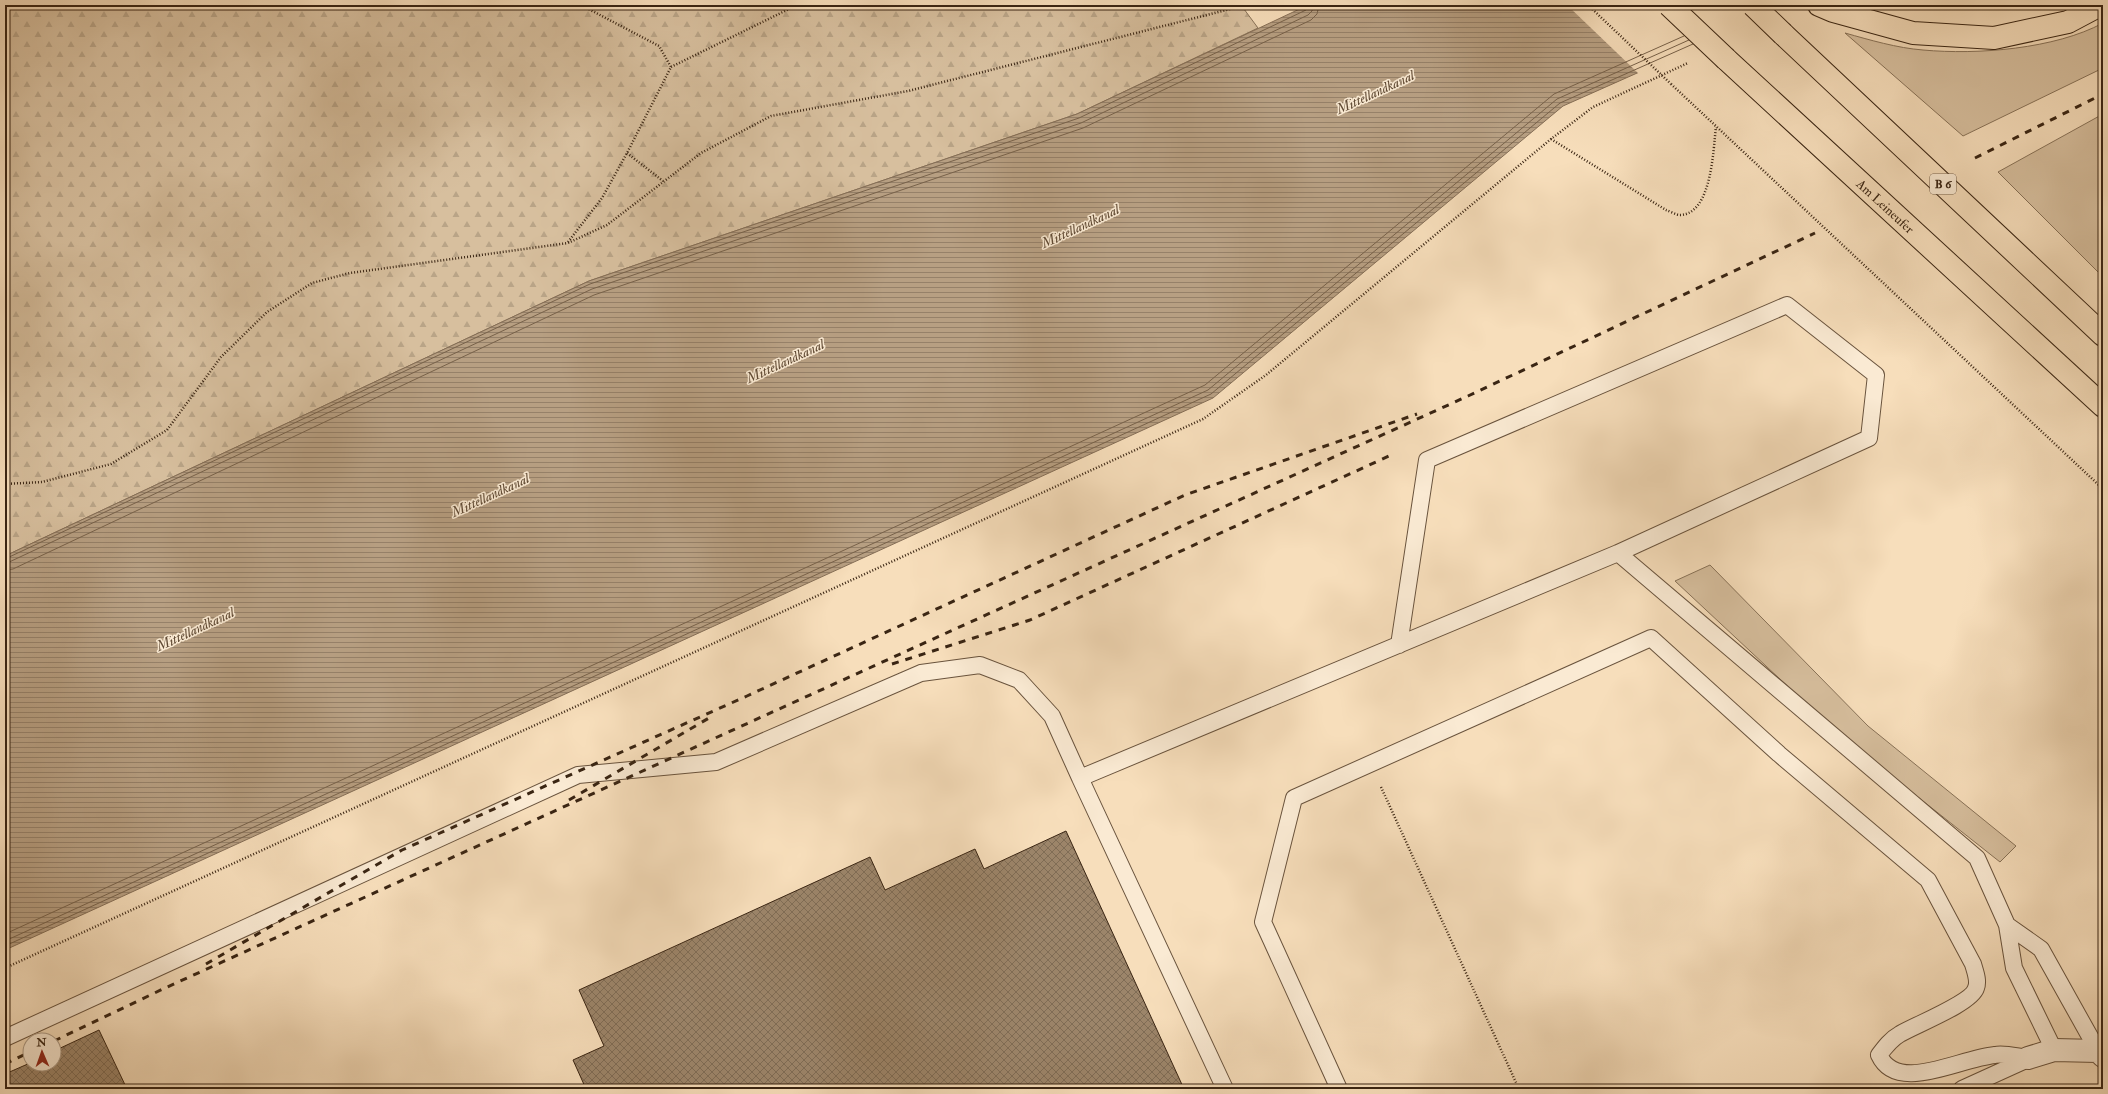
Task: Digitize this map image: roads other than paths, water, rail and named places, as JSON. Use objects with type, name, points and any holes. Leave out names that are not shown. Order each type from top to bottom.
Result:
[{"type":"highway","name":"Am Leineufer","points":[[1669,5],[2103,406]]},
{"type":"highway","name":"B 6","points":[[1753,5],[2103,335]]},
{"type":"highway","points":[[1826,8],[1913,33],[1994,38],[2068,22],[2100,5]]},
{"type":"street","points":[[2028,1058],[2054,1050],[2100,1054]]},
{"type":"lane","points":[[1080,778],[1618,553],[1869,438],[1876,375],[1787,305],[1427,460],[1398,645]]},
{"type":"lane","points":[[1618,553],[1977,858],[2006,926],[2014,968],[2054,1050]]},
{"type":"lane","points":[[1339,1089],[1263,922],[1294,798],[1650,638],[1779,754],[1928,880],[1973,964],[1977,988],[1972,996],[1955,1004],[1938,1017],[1900,1034],[1891,1040],[1879,1055],[1882,1068],[1899,1083],[1909,1086],[1923,1083],[1996,1054],[2028,1058]]},
{"type":"lane","points":[[5,1038],[578,774],[716,762],[921,673],[980,665],[1019,680],[1052,716],[1225,1089]]},
{"type":"lane","points":[[2006,926],[2041,949],[2100,1054]]},
{"type":"lane","points":[[1962,1089],[2028,1058]]},
{"type":"water","name":"Mittellandkanal","points":[[1308,5],[1790,5],[1563,106],[1213,398],[5,950],[5,556],[589,281],[1077,114]]},
{"type":"railway","points":[[1975,158],[2103,94]]},
{"type":"railway","points":[[62,1037],[165,988],[1468,396],[1815,233]]},
{"type":"railway","points":[[206,964],[402,850],[747,696],[1185,495],[1417,414]]},
{"type":"railway","points":[[892,664],[1030,620],[1389,456]]},
{"type":"railway","points":[[569,800],[709,718]]},
{"type":"railway","points":[[5,1064],[22,1056]]}]
